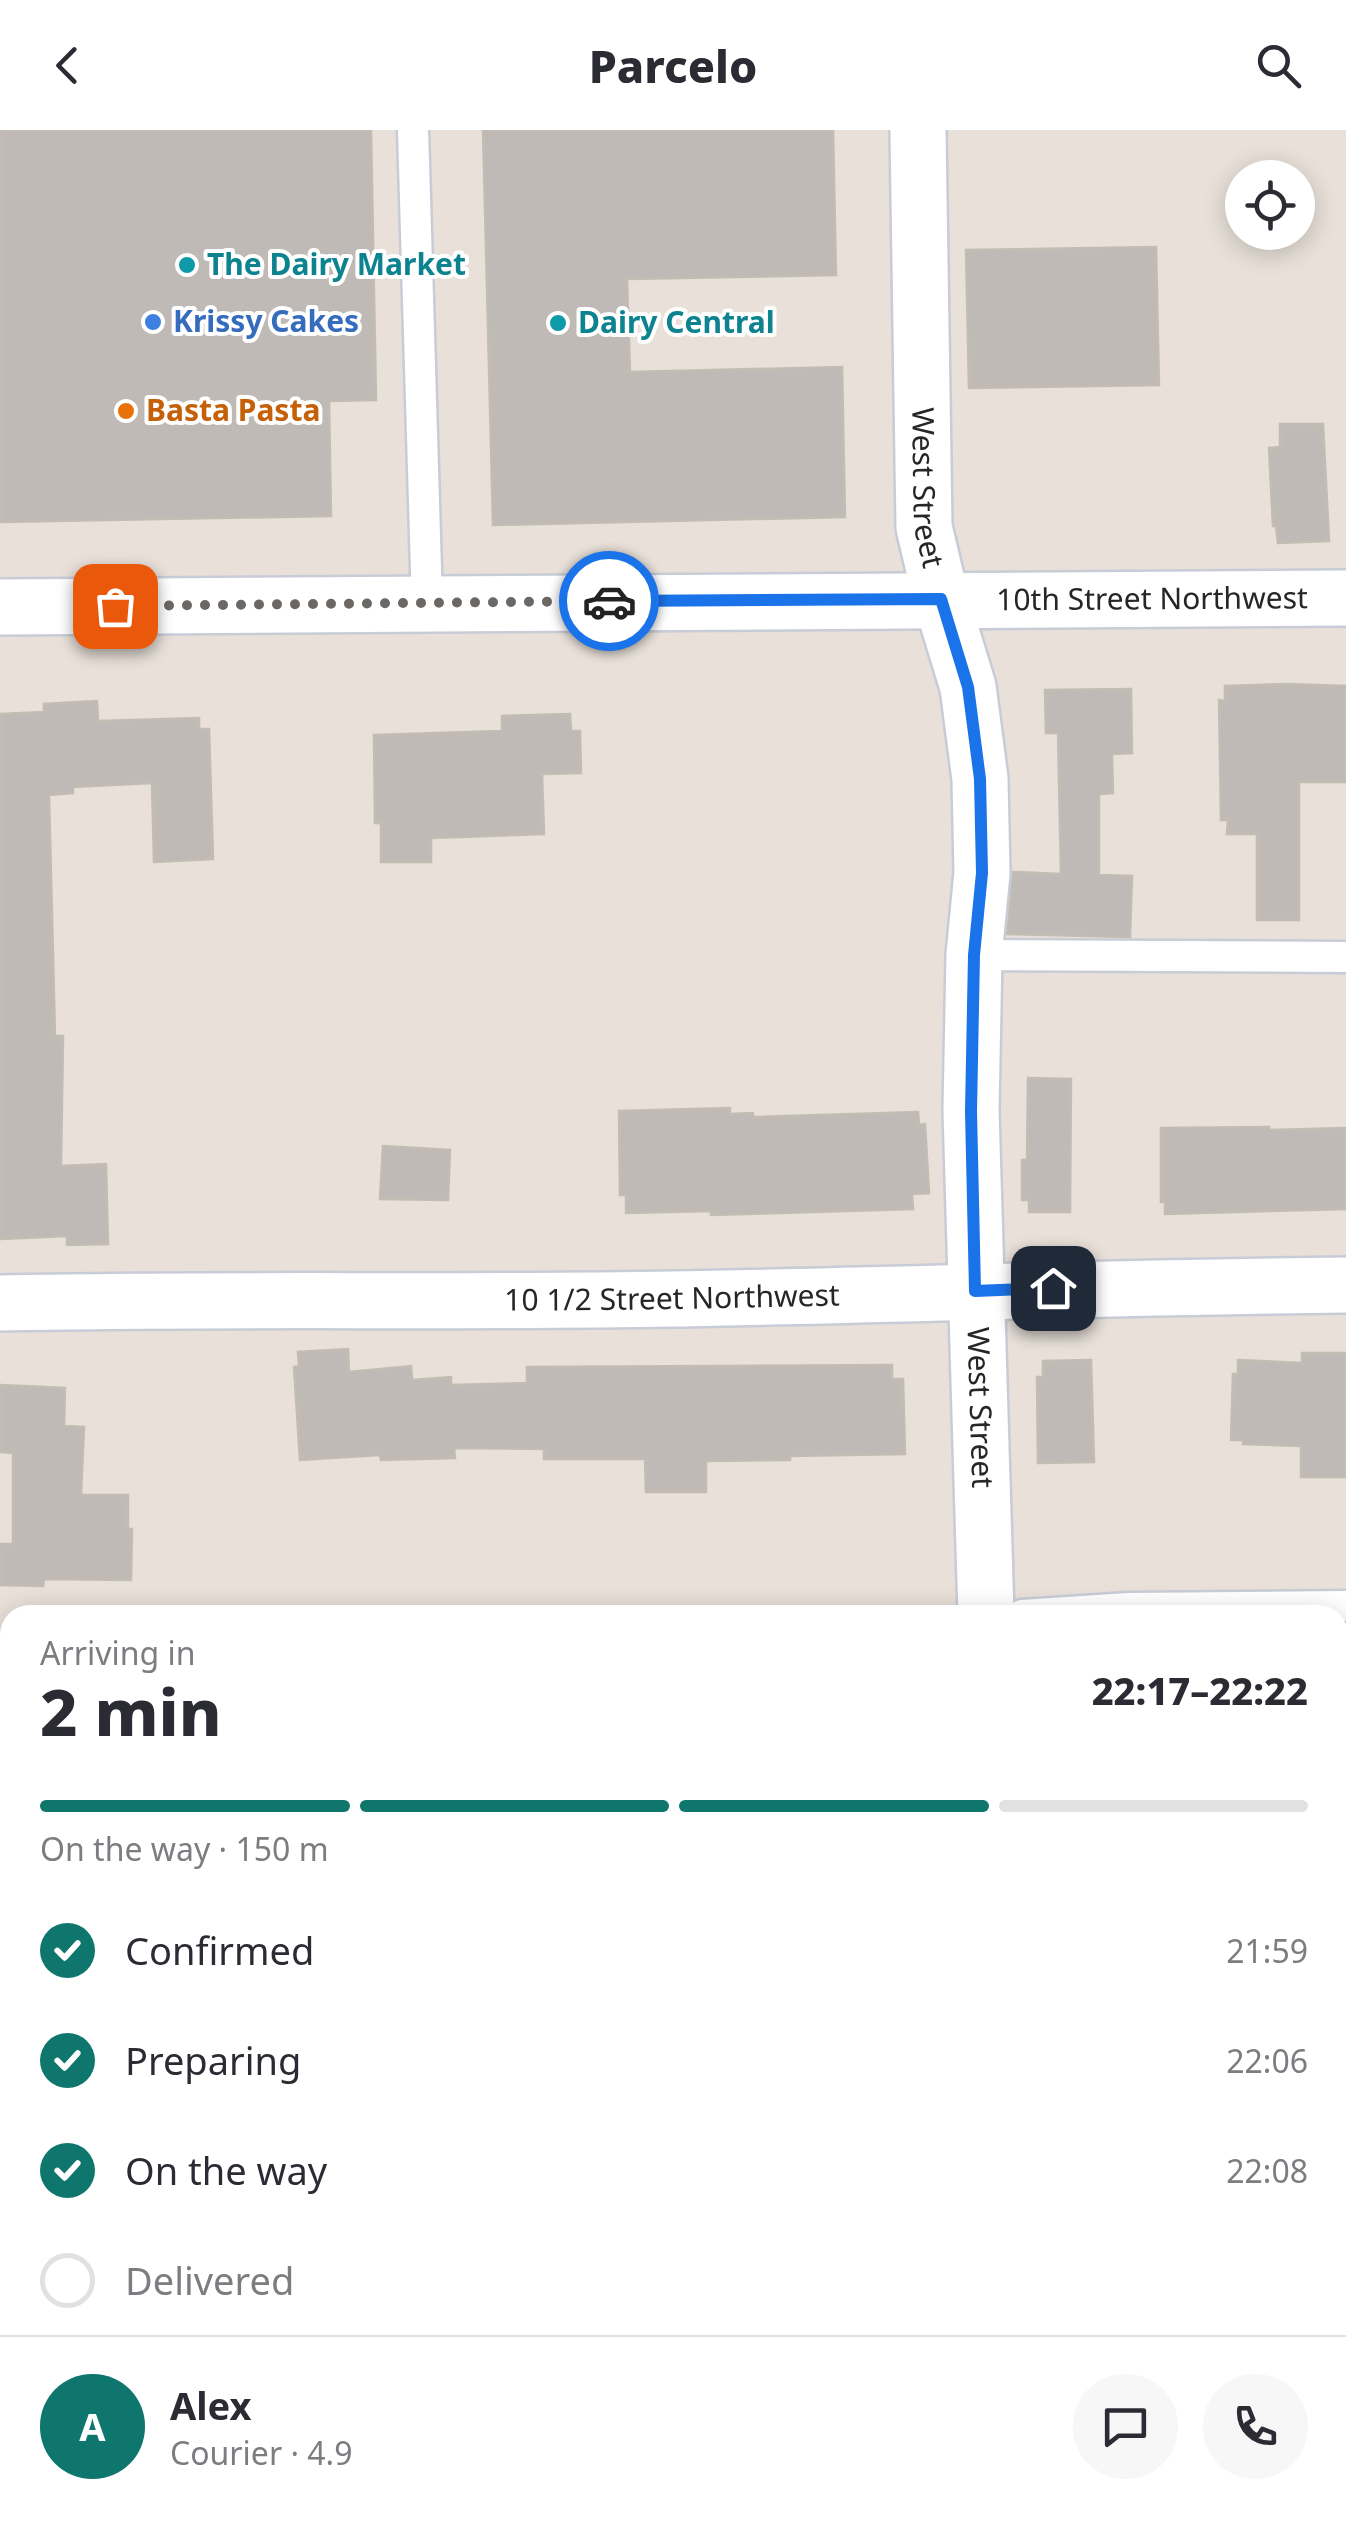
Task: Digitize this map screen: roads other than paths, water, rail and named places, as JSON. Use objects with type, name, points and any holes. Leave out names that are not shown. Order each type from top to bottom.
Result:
[{"type":"street","name":"West Street","points":[[918,130],[924,527],[968,687],[980,779],[982,873],[974,955],[971,1111],[986,1605]]},
{"type":"street","name":"10th Street Northwest","points":[[0,608],[1346,598]]},
{"type":"street","name":"10 1/2 Street Northwest","points":[[0,1303],[671,1299],[1346,1284]]},
{"type":"lane","points":[[413,130],[427,604]]},
{"type":"lane","points":[[974,955],[1346,957]]},
{"type":"place","name":"The Dairy Market","points":[[187,265]]},
{"type":"place","name":"Krissy Cakes","points":[[153,322]]},
{"type":"place","name":"Dairy Central","points":[[558,323]]},
{"type":"place","name":"Basta Pasta","points":[[126,411]]}]
